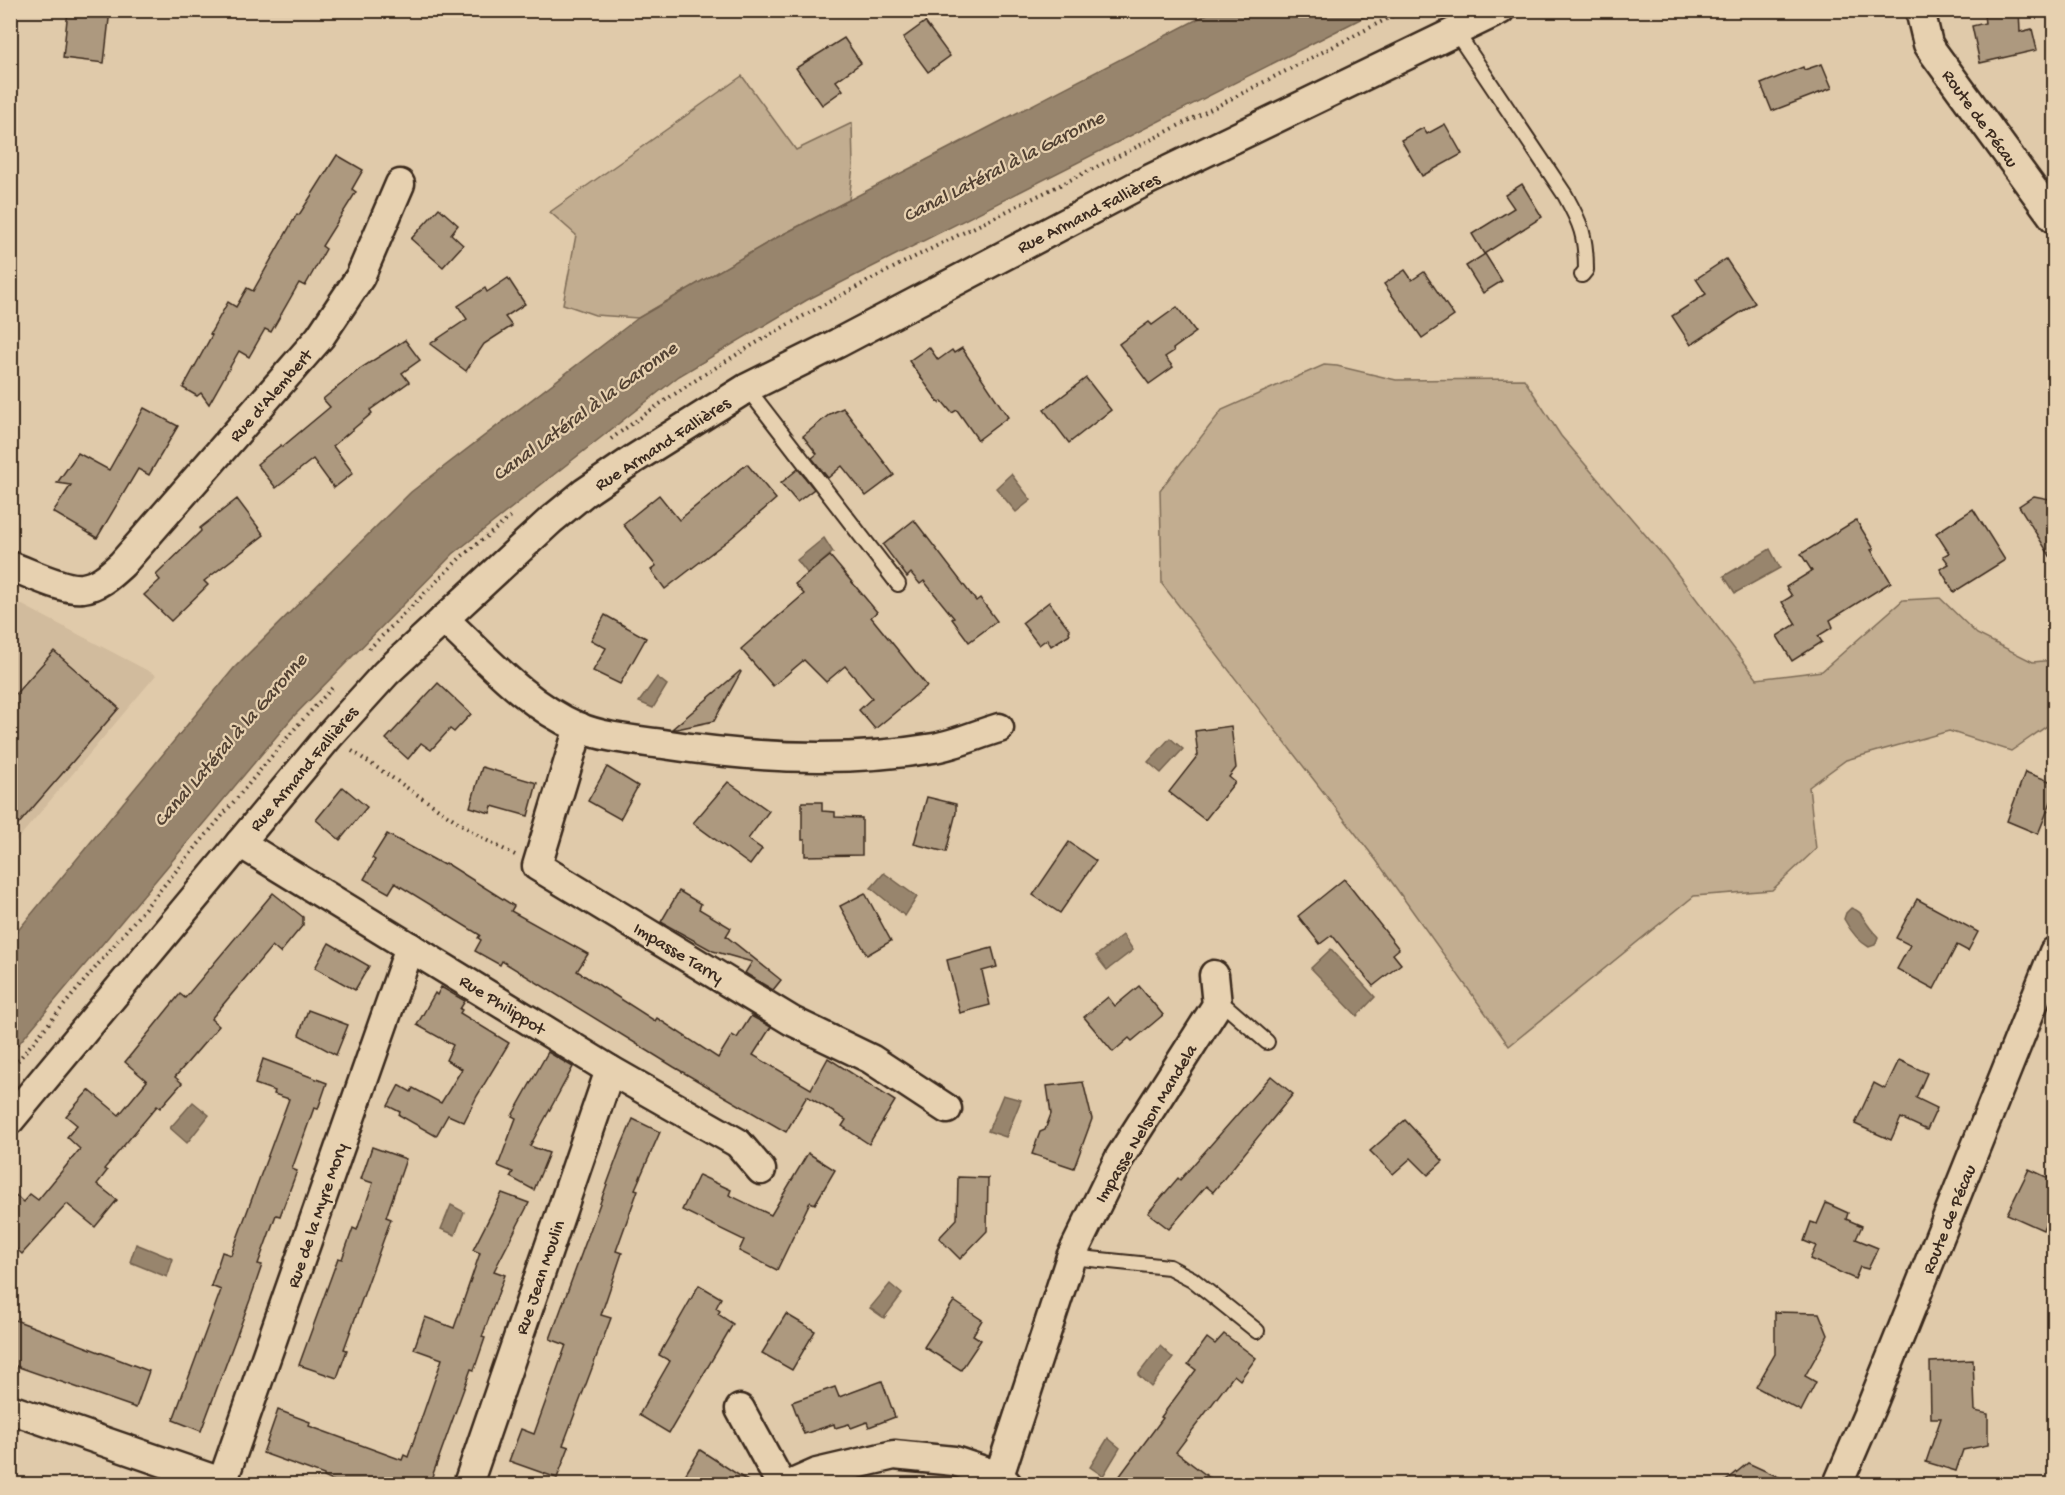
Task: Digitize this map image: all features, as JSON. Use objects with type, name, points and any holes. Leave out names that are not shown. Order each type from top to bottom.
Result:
[{"type":"street","name":"Rue Armand Fallières","points":[[10,1120],[329,735],[386,673],[551,520],[584,493],[747,388],[838,343],[1146,181],[1500,10]]},
{"type":"street","name":"Route de Pécau","points":[[1920,10],[1925,34],[1933,52],[2055,218]]},
{"type":"street","name":"Rue d'Alembert","points":[[10,566],[82,589],[102,581],[123,564],[320,337],[360,277],[400,184]]},
{"type":"street","points":[[444,619],[529,698],[579,727],[618,737],[695,749],[822,759],[936,748],[999,728]]},
{"type":"street","points":[[537,866],[579,727]]},
{"type":"street","name":"Rue Philippot","points":[[240,843],[610,1070],[738,1143],[761,1170]]},
{"type":"street","name":"Impasse Tarry","points":[[537,866],[792,1021],[871,1059],[947,1109]]},
{"type":"street","name":"Rue de la Myre Mory","points":[[224,1484],[410,947]]},
{"type":"street","name":"Route de Pécau","points":[[1838,1485],[2055,952]]},
{"type":"street","points":[[1214,975],[1217,1005]]},
{"type":"street","name":"Impasse Nelson Mandela","points":[[1003,1480],[1071,1257],[1120,1158],[1217,1005]]},
{"type":"street","name":"Rue Jean Moulin","points":[[468,1485],[610,1070]]},
{"type":"street","points":[[10,1409],[224,1484]]},
{"type":"street","points":[[740,1409],[781,1485]]},
{"type":"street","points":[[792,1485],[817,1473],[894,1455],[954,1461],[1003,1480]]},
{"type":"lane","points":[[1456,32],[1565,195],[1577,218],[1586,243],[1586,270],[1582,275]]},
{"type":"lane","points":[[747,388],[898,584]]},
{"type":"lane","points":[[1217,1005],[1228,1008],[1267,1042]]},
{"type":"lane","points":[[1071,1257],[1169,1267],[1192,1279],[1257,1331]]},
{"type":"path","points":[[329,735],[482,838],[537,866]]},
{"type":"shaded area","points":[[742,76],[796,150],[852,123],[853,166],[849,200],[776,238],[638,318],[595,315],[563,304],[576,235],[550,212]]},
{"type":"shaded area","points":[[1324,365],[1396,380],[1524,379],[1561,436],[1666,559],[1757,679],[1822,671],[1903,600],[1940,598],[1977,634],[2033,662],[2054,660],[2054,721],[2011,751],[1949,731],[1846,760],[1809,787],[1816,849],[1772,890],[1694,896],[1509,1046],[1376,860],[1162,584],[1160,490],[1222,410]]},
{"type":"shaded area","points":[[11,599],[156,675],[11,847]]},
{"type":"water","name":"Canal Latéral à la Garonne","points":[[1215,10],[1376,11],[807,300],[679,376],[453,554],[291,719],[11,1053],[11,939],[234,668],[411,492],[638,318],[776,238]]},
{"type":"water","points":[[1011,474],[1031,500],[1016,512],[996,488]]},
{"type":"water","points":[[824,538],[833,552],[808,574],[797,560]]},
{"type":"water","points":[[1770,549],[1780,568],[1735,593],[1724,576]]},
{"type":"water","points":[[657,677],[667,685],[653,708],[639,702]]},
{"type":"water","points":[[1170,738],[1183,749],[1161,773],[1148,762]]},
{"type":"water","points":[[884,873],[917,897],[905,916],[871,888]]},
{"type":"water","points":[[1851,908],[1860,913],[1878,937],[1875,945],[1869,947],[1865,945],[1849,927],[1844,919]]},
{"type":"water","points":[[1123,935],[1133,950],[1107,970],[1096,956]]},
{"type":"water","points":[[1331,949],[1375,997],[1357,1016],[1311,968]]},
{"type":"water","points":[[1003,1095],[1021,1100],[1006,1137],[988,1131]]},
{"type":"water","points":[[193,1102],[209,1115],[187,1143],[170,1128]]},
{"type":"water","points":[[451,1205],[464,1212],[455,1235],[441,1229]]},
{"type":"water","points":[[136,1244],[173,1259],[167,1277],[130,1262]]},
{"type":"water","points":[[890,1284],[902,1294],[884,1318],[870,1308]]},
{"type":"water","points":[[1160,1346],[1173,1358],[1151,1387],[1138,1375]]},
{"type":"water","points":[[1108,1438],[1120,1448],[1103,1476],[1090,1467]]},
{"type":"building","points":[[68,10],[110,10],[104,63],[63,58]]},
{"type":"building","points":[[2002,10],[2019,10],[2020,32],[2032,29],[2037,50],[1980,63],[1972,26],[1985,23],[1984,15]]},
{"type":"building","points":[[925,22],[950,56],[928,72],[903,38]]},
{"type":"building","points":[[844,38],[861,63],[836,81],[843,90],[822,105],[796,68]]},
{"type":"building","points":[[1822,64],[1832,88],[1772,111],[1761,84],[1803,67],[1804,70]]},
{"type":"building","points":[[1445,124],[1462,154],[1422,176],[1401,140],[1423,128],[1427,134]]},
{"type":"building","points":[[337,155],[363,170],[352,189],[356,192],[322,246],[326,249],[305,286],[299,283],[271,332],[265,329],[249,357],[239,351],[209,404],[201,393],[197,396],[183,388],[212,335],[210,334],[228,302],[236,307],[247,288],[253,291],[297,214],[299,215]]},
{"type":"building","points":[[1522,184],[1542,217],[1484,254],[1472,234],[1514,208],[1505,195]]},
{"type":"building","points":[[439,208],[458,225],[451,234],[463,245],[443,267],[411,239]]},
{"type":"building","points":[[1485,254],[1502,281],[1483,293],[1466,266]]},
{"type":"building","points":[[1726,259],[1755,303],[1691,345],[1672,316],[1706,294],[1696,279]]},
{"type":"building","points":[[1405,270],[1412,280],[1424,272],[1454,316],[1422,338],[1384,284]]},
{"type":"building","points":[[508,278],[525,304],[505,317],[512,326],[484,344],[466,371],[430,344],[467,319],[458,306],[485,288],[487,292]]},
{"type":"building","points":[[1177,307],[1196,332],[1165,357],[1173,367],[1149,384],[1119,344],[1149,322],[1152,325]]},
{"type":"building","points":[[405,340],[420,360],[402,373],[409,382],[370,410],[372,413],[333,446],[353,473],[334,488],[313,459],[276,488],[257,464],[281,445],[282,447],[330,407],[323,399],[361,368]]},
{"type":"building","points":[[929,347],[938,360],[952,350],[954,353],[962,348],[1008,417],[978,440],[957,410],[952,413],[942,401],[939,403],[909,361]]},
{"type":"building","points":[[1086,378],[1111,410],[1069,443],[1044,410]]},
{"type":"building","points":[[144,408],[178,426],[149,475],[138,469],[97,538],[53,512],[71,485],[57,483],[78,453],[109,470]]},
{"type":"building","points":[[843,408],[894,475],[866,496],[842,466],[828,478],[812,458],[817,454],[803,436],[830,414]]},
{"type":"building","points":[[747,464],[776,499],[731,538],[665,589],[651,570],[656,566],[623,524],[659,495],[679,520]]},
{"type":"building","points":[[798,469],[814,489],[797,502],[781,483]]},
{"type":"building","points":[[2034,496],[2055,500],[2055,564],[2019,506]]},
{"type":"building","points":[[237,499],[264,535],[204,581],[208,585],[171,621],[144,595],[160,580],[156,575],[201,531],[200,528]]},
{"type":"building","points":[[1973,509],[2005,560],[1954,592],[1940,569],[1949,564],[1943,556],[1949,553],[1936,533]]},
{"type":"building","points":[[914,520],[976,601],[980,598],[997,621],[969,642],[952,619],[954,618],[924,581],[920,584],[911,573],[907,577],[883,545]]},
{"type":"building","points":[[1856,520],[1891,582],[1830,620],[1833,627],[1818,636],[1822,642],[1792,661],[1777,636],[1796,624],[1782,602],[1792,596],[1786,587],[1812,571],[1801,554]]},
{"type":"building","points":[[830,556],[877,612],[871,617],[927,686],[875,729],[859,710],[872,698],[845,666],[826,682],[804,660],[773,686],[741,649],[804,594],[795,584]]},
{"type":"building","points":[[1049,602],[1070,630],[1070,634],[1051,646],[1047,639],[1039,645],[1022,623]]},
{"type":"building","points":[[605,615],[646,638],[620,684],[593,671],[606,648],[591,640]]},
{"type":"building","points":[[54,651],[119,708],[10,834],[10,700]]},
{"type":"building","points":[[740,671],[714,721],[672,729]]},
{"type":"building","points":[[438,683],[471,714],[454,732],[450,729],[431,750],[421,743],[408,759],[386,739]]},
{"type":"building","points":[[1231,726],[1236,768],[1229,777],[1235,782],[1205,820],[1169,792],[1198,755],[1195,731]]},
{"type":"building","points":[[482,767],[537,783],[528,816],[492,806],[490,813],[470,807]]},
{"type":"building","points":[[607,767],[638,786],[620,819],[588,801]]},
{"type":"building","points":[[2025,772],[2055,783],[2055,792],[2038,834],[2007,821]]},
{"type":"building","points":[[728,782],[769,811],[748,839],[762,849],[750,865],[693,823]]},
{"type":"building","points":[[343,787],[367,807],[340,840],[316,820]]},
{"type":"building","points":[[927,797],[956,804],[956,813],[946,852],[914,844]]},
{"type":"building","points":[[802,802],[822,802],[822,811],[835,812],[835,817],[862,818],[862,855],[805,856],[805,840],[802,840]]},
{"type":"building","points":[[387,834],[444,865],[446,863],[514,906],[511,911],[588,954],[577,971],[655,1021],[657,1018],[718,1058],[732,1035],[737,1038],[751,1016],[771,1027],[753,1055],[811,1089],[828,1058],[895,1101],[869,1144],[842,1126],[846,1120],[807,1096],[786,1132],[674,1067],[502,961],[500,965],[475,951],[481,940],[478,938],[480,935],[395,883],[389,893],[364,879],[375,860],[372,858]]},
{"type":"building","points":[[1069,842],[1096,861],[1060,913],[1033,895]]},
{"type":"building","points":[[1344,879],[1399,949],[1393,954],[1401,964],[1373,986],[1332,935],[1320,944],[1298,916]]},
{"type":"building","points":[[679,891],[701,904],[699,909],[731,928],[726,936],[781,980],[773,990],[745,973],[752,962],[713,951],[661,922]]},
{"type":"building","points":[[273,893],[303,917],[303,925],[280,953],[272,946],[211,1019],[219,1026],[175,1077],[182,1083],[160,1108],[157,1106],[104,1169],[107,1171],[97,1184],[117,1200],[95,1227],[67,1204],[22,1254],[10,1243],[10,1190],[23,1202],[30,1194],[38,1200],[80,1149],[67,1137],[77,1125],[66,1116],[89,1090],[119,1115],[147,1081],[125,1062],[180,994],[185,998]]},
{"type":"building","points":[[865,893],[891,941],[867,955],[840,906]]},
{"type":"building","points":[[1917,899],[1978,932],[1968,951],[1957,945],[1934,989],[1897,969],[1910,945],[1896,938]]},
{"type":"building","points":[[329,943],[369,966],[355,990],[315,968]]},
{"type":"building","points":[[992,948],[997,967],[982,971],[990,1005],[960,1013],[947,960]]},
{"type":"building","points":[[1139,986],[1163,1015],[1132,1041],[1129,1038],[1113,1052],[1084,1017],[1108,997],[1115,1006]]},
{"type":"building","points":[[441,987],[465,1001],[460,1013],[509,1043],[464,1122],[448,1115],[436,1136],[399,1115],[400,1112],[388,1106],[399,1085],[411,1092],[413,1088],[441,1103],[462,1069],[446,1060],[453,1045],[417,1025],[435,993],[437,995]]},
{"type":"building","points":[[308,1010],[348,1025],[336,1055],[299,1035]]},
{"type":"building","points":[[548,1052],[573,1067],[530,1146],[549,1153],[534,1190],[510,1177],[513,1172],[498,1166],[516,1118],[512,1116]]},
{"type":"building","points":[[263,1059],[327,1083],[318,1109],[314,1108],[292,1169],[297,1171],[280,1216],[276,1215],[258,1264],[262,1265],[250,1300],[201,1431],[173,1420],[221,1290],[211,1286],[222,1252],[231,1255],[289,1099],[255,1084]]},
{"type":"building","points":[[1899,1060],[1927,1073],[1916,1098],[1937,1108],[1927,1130],[1901,1118],[1891,1140],[1855,1124],[1874,1083],[1885,1089]]},
{"type":"building","points":[[1271,1076],[1293,1094],[1213,1192],[1206,1186],[1169,1229],[1148,1213],[1178,1178],[1180,1180]]},
{"type":"building","points":[[1083,1082],[1092,1119],[1074,1168],[1032,1154],[1040,1132],[1045,1130],[1051,1114],[1047,1086]]},
{"type":"building","points":[[633,1119],[660,1132],[635,1189],[638,1190],[616,1251],[622,1253],[601,1315],[611,1318],[563,1445],[569,1447],[557,1478],[509,1461],[521,1429],[534,1434],[566,1345],[550,1339]]},
{"type":"building","points":[[1405,1120],[1443,1161],[1428,1175],[1411,1158],[1393,1174],[1370,1151]]},
{"type":"building","points":[[372,1147],[406,1159],[386,1217],[391,1219],[344,1349],[347,1350],[337,1378],[299,1365],[338,1258],[342,1259],[353,1228],[357,1230],[373,1183],[361,1179]]},
{"type":"building","points":[[808,1153],[835,1170],[815,1204],[810,1202],[777,1270],[739,1251],[744,1240],[682,1210],[699,1175],[731,1190],[729,1195],[771,1215]]},
{"type":"building","points":[[2029,1169],[2055,1181],[2055,1205],[2043,1230],[2007,1214]]},
{"type":"building","points":[[958,1177],[988,1178],[987,1231],[960,1259],[939,1238],[957,1219]]},
{"type":"building","points":[[502,1193],[529,1203],[494,1271],[505,1275],[482,1337],[485,1338],[474,1370],[471,1369],[429,1485],[342,1485],[324,1475],[263,1453],[278,1410],[310,1422],[309,1426],[402,1460],[404,1455],[408,1457],[442,1359],[414,1349],[425,1317],[454,1328],[480,1253],[473,1250]]},
{"type":"building","points":[[1826,1203],[1848,1213],[1846,1219],[1862,1226],[1856,1239],[1878,1248],[1868,1269],[1860,1267],[1855,1279],[1810,1259],[1816,1246],[1804,1241],[1811,1222],[1817,1224]]},
{"type":"building","points":[[699,1285],[721,1298],[716,1308],[720,1311],[718,1314],[733,1324],[669,1433],[639,1415],[670,1361],[659,1355]]},
{"type":"building","points":[[954,1301],[982,1320],[973,1335],[981,1340],[961,1370],[924,1347]]},
{"type":"building","points":[[1775,1312],[1819,1313],[1828,1335],[1805,1376],[1816,1382],[1801,1411],[1756,1387],[1775,1354]]},
{"type":"building","points":[[786,1314],[815,1331],[792,1370],[762,1353]]},
{"type":"building","points":[[10,1318],[149,1371],[136,1408],[10,1364]]},
{"type":"building","points":[[1224,1334],[1256,1358],[1240,1380],[1234,1375],[1176,1452],[1219,1485],[1113,1485],[1196,1370],[1188,1364],[1207,1338],[1215,1344]]},
{"type":"building","points":[[1973,1360],[1975,1411],[1988,1414],[1988,1445],[1963,1450],[1956,1471],[1926,1462],[1941,1418],[1931,1418],[1930,1362]]},
{"type":"building","points":[[882,1381],[895,1417],[869,1427],[867,1422],[851,1428],[849,1424],[835,1428],[834,1424],[804,1434],[792,1402],[835,1387],[839,1397]]},
{"type":"building","points":[[700,1450],[754,1485],[679,1485]]},
{"type":"building","points":[[1748,1463],[1796,1485],[1721,1485]]}]
